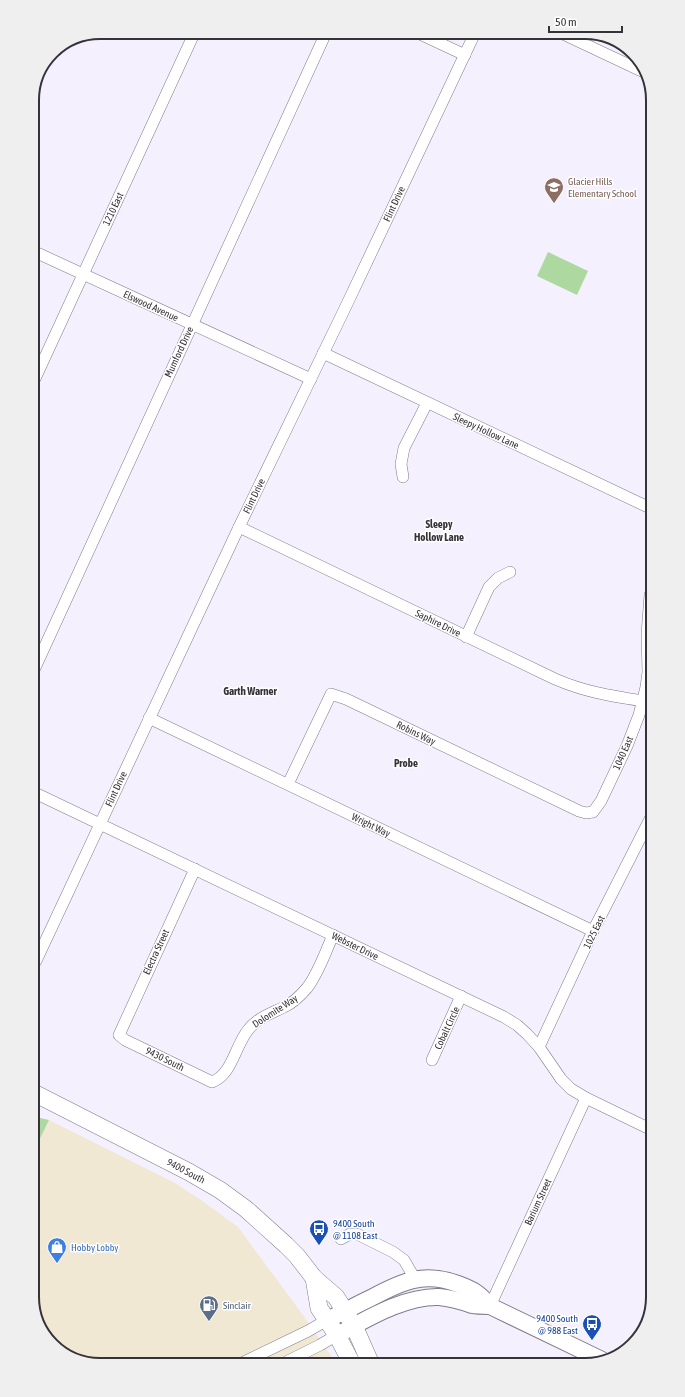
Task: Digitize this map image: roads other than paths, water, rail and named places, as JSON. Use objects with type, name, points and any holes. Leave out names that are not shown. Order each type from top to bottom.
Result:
[{"type":"main road","name":"9400 South","points":[[39,1096],[189,1172],[220,1190],[246,1209],[275,1233],[297,1256],[314,1278],[336,1297],[354,1326],[368,1358]]},
{"type":"main road","name":"9400 South","points":[[314,1278],[319,1308],[337,1335],[349,1358]]},
{"type":"main road","points":[[327,1320],[392,1287],[416,1279],[435,1278],[454,1282],[479,1293],[490,1306],[583,1356]]},
{"type":"main road","points":[[337,1335],[394,1306],[418,1298],[447,1298],[473,1305],[490,1306]]},
{"type":"street","name":"1210 East","points":[[39,370],[192,39]]},
{"type":"street","name":"Mumford Drive","points":[[39,658],[323,39]]},
{"type":"street","points":[[431,39],[465,55]]},
{"type":"street","name":"Flint Drive","points":[[39,955],[239,527],[472,39]]},
{"type":"street","points":[[574,39],[638,69]]},
{"type":"street","name":"Elswood Avenue","points":[[39,254],[311,379]]},
{"type":"street","name":"Sleepy Hollow Lane","points":[[323,354],[646,506]]},
{"type":"street","points":[[403,477],[401,464],[404,448],[427,403]]},
{"type":"street","name":"Saphire Drive","points":[[239,527],[575,688],[596,694],[643,701]]},
{"type":"street","points":[[466,637],[489,587],[498,578],[510,572]]},
{"type":"street","name":"1040 East","points":[[593,812],[601,801],[627,746],[639,715],[646,684]]},
{"type":"street","name":"Robins Way","points":[[288,784],[331,694],[346,699],[579,811],[586,813],[593,812]]},
{"type":"street","name":"Wright Way","points":[[149,718],[593,931]]},
{"type":"street","name":"Webster Drive","points":[[39,795],[461,996],[517,1025],[539,1047],[561,1079],[571,1089],[586,1098],[646,1127]]},
{"type":"street","name":"1025 East","points":[[539,1047],[593,931],[646,827]]},
{"type":"street","name":"Electra Street","points":[[119,1035],[195,869]]},
{"type":"street","name":"Dolomite Way","points":[[212,1082],[219,1079],[224,1074],[242,1038],[253,1024],[269,1013],[285,1007],[308,986],[333,935]]},
{"type":"street","name":"Cobalt Circle","points":[[432,1060],[461,996]]},
{"type":"street","name":"9430 South","points":[[119,1035],[125,1040],[212,1082]]},
{"type":"street","name":"Barium Street","points":[[490,1306],[586,1098]]},
{"type":"street","points":[[341,1239],[347,1235],[357,1234],[393,1252],[404,1260],[416,1279]]},
{"type":"street","points":[[254,1358],[327,1320]]},
{"type":"street","points":[[294,1358],[337,1335]]},
{"type":"place","name":"Glacier Hills Elementary School","points":[[554,204]]},
{"type":"place","name":"9400 South @ 1108 East","points":[[319,1246]]},
{"type":"place","name":"Hobby Lobby","points":[[57,1264]]},
{"type":"place","name":"Sinclair","points":[[209,1322]]},
{"type":"place","name":"9400 South @ 988 East","points":[[592,1341]]},
{"type":"district","name":"Sleepy Hollow Lane","points":[[439,530]]},
{"type":"district","name":"Garth Warner","points":[[250,691]]},
{"type":"district","name":"Probe","points":[[406,763]]}]
